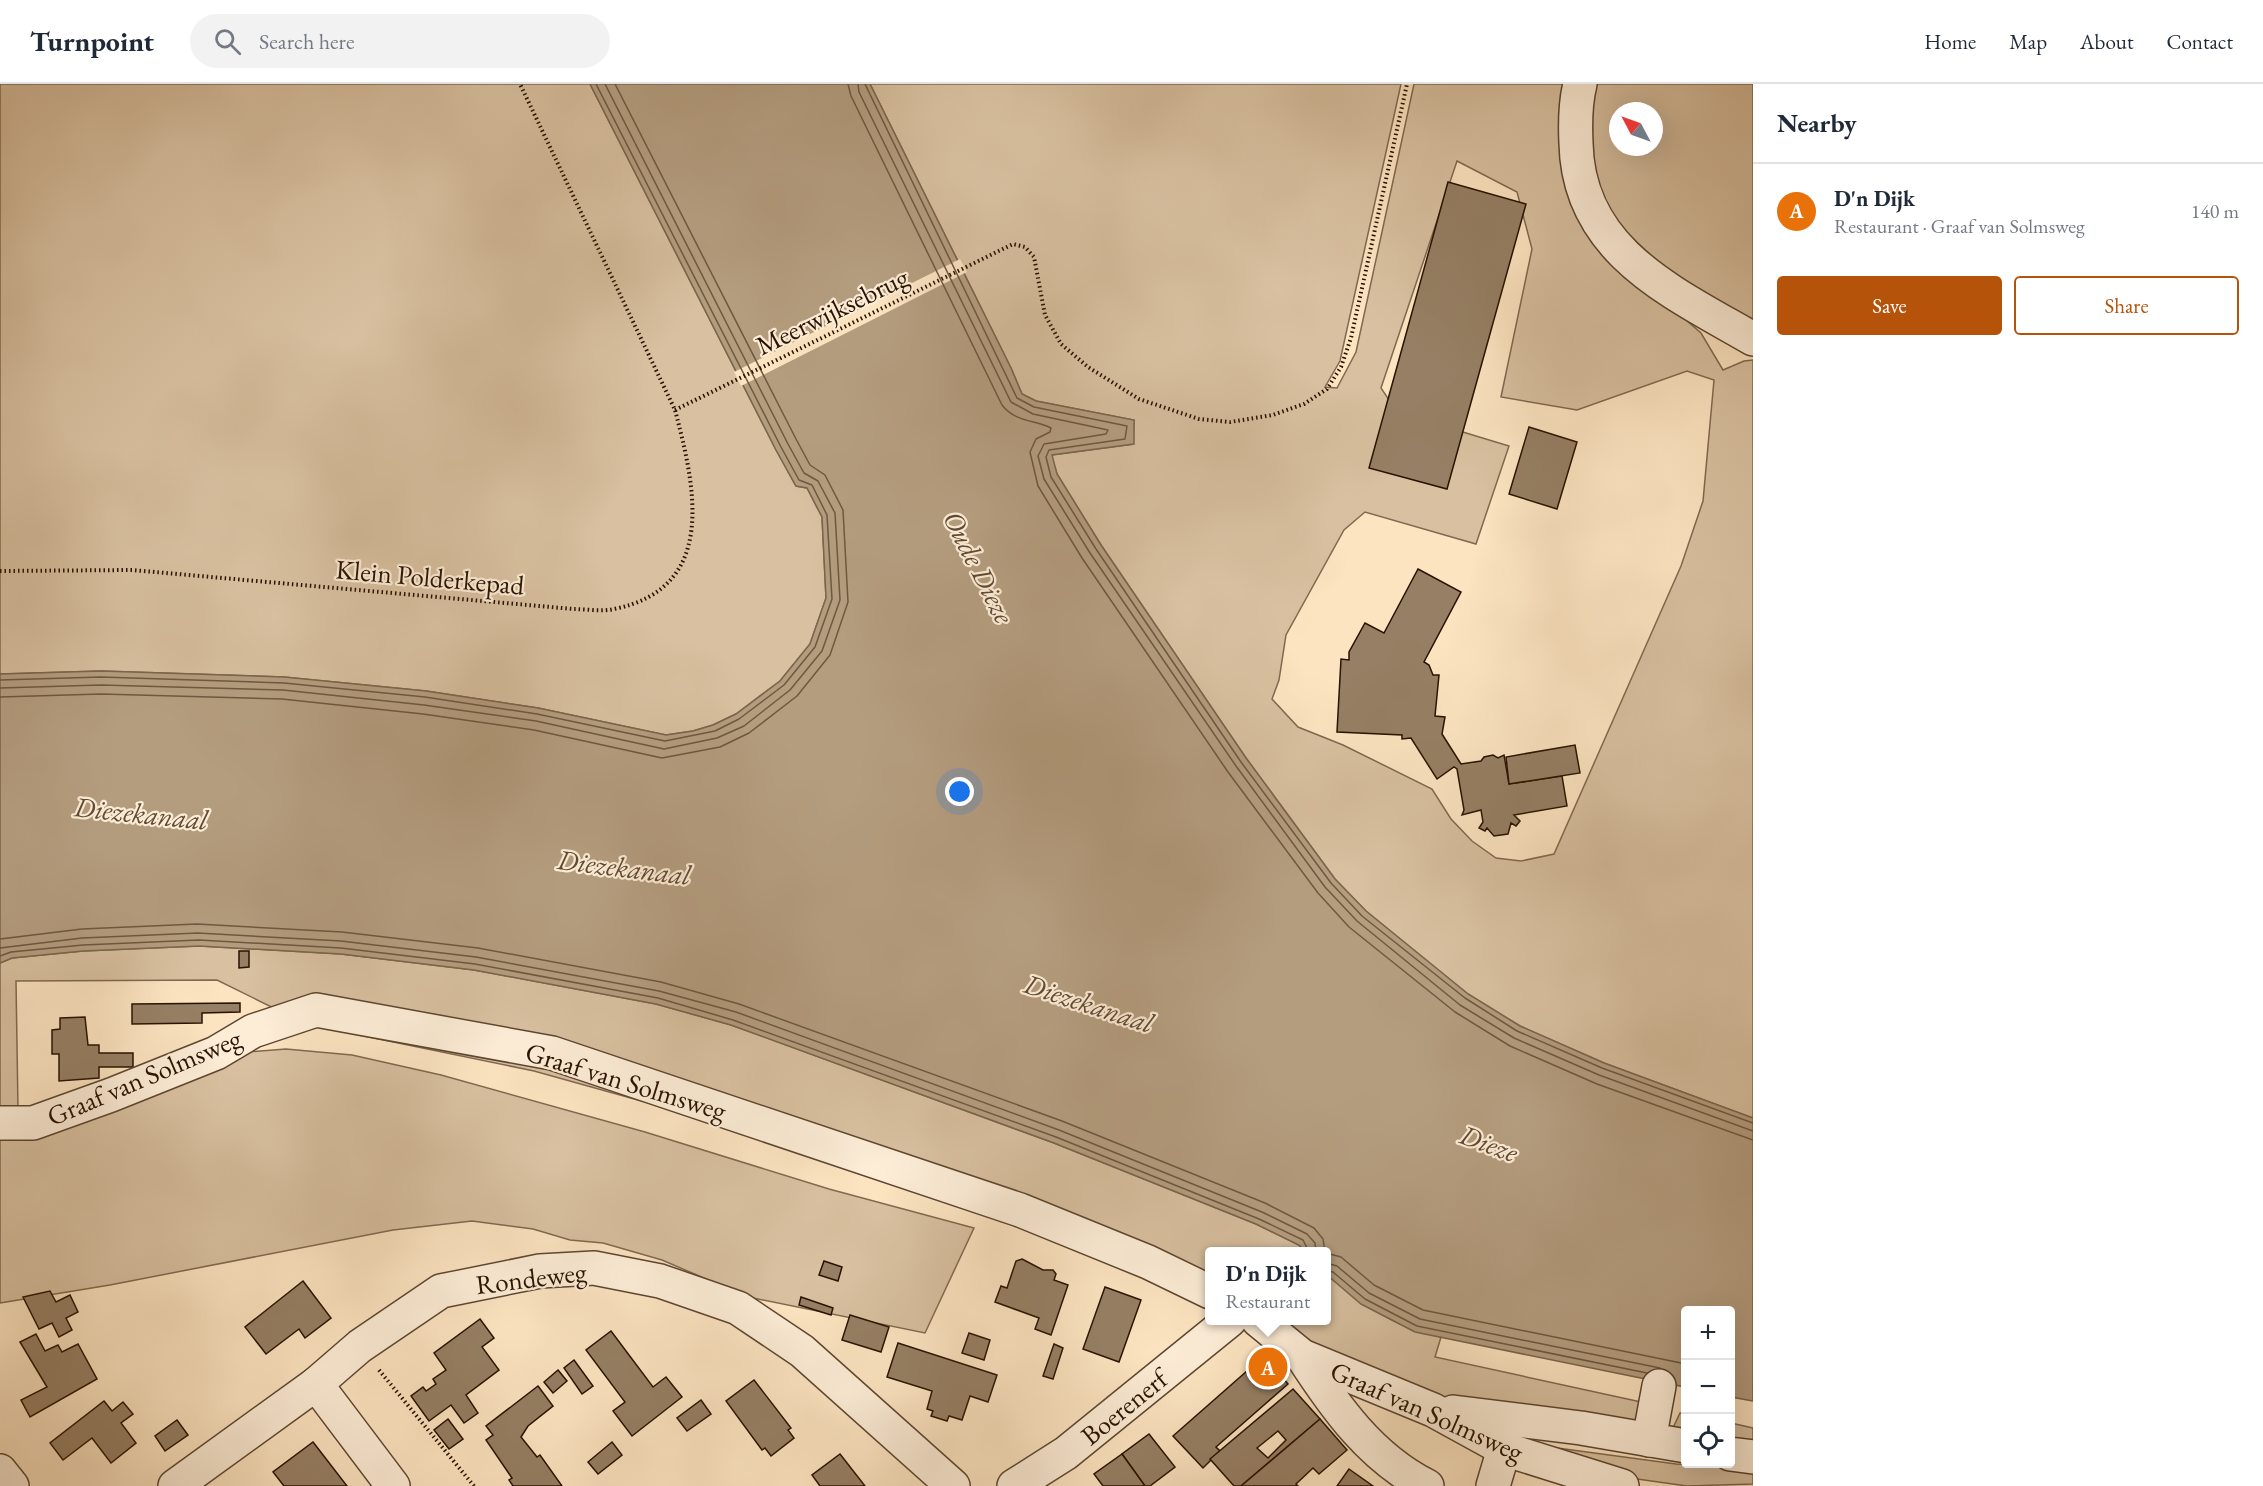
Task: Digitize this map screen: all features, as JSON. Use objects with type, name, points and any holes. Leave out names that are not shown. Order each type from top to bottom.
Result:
[{"type":"street","points":[[1581,84],[1575,107],[1576,170],[1596,221],[1633,263],[1672,292],[1753,339]]},
{"type":"street","name":"Graaf van Solmsweg","points":[[0,1123],[33,1123],[216,1053],[253,1031],[316,1010],[552,1053],[1020,1210],[1148,1262],[1205,1290]]},
{"type":"street","name":"Rondeweg","points":[[176,1486],[316,1384],[360,1346],[441,1291],[540,1271],[594,1268],[660,1281],[738,1308],[802,1351],[953,1486]]},
{"type":"street","name":"Boerenerf","points":[[1014,1486],[1066,1453],[1224,1325]]},
{"type":"street","name":"Graaf van Solmsweg","points":[[1264,1325],[1302,1356],[1433,1410],[1504,1449],[1622,1486]]},
{"type":"street","name":"Graaf van Solmsweg","points":[[1302,1356],[1328,1395],[1363,1439],[1414,1480],[1427,1486]]},
{"type":"street","points":[[316,1384],[393,1486]]},
{"type":"street","points":[[1649,1440],[1659,1386]]},
{"type":"street","points":[[1433,1410],[1581,1428],[1681,1445]]},
{"type":"street","points":[[1493,1486],[1504,1449]]},
{"type":"street","points":[[1735,1455],[1753,1457]]},
{"type":"street","points":[[0,1471],[12,1486]]},
{"type":"path","name":"Klein Polderkepad","points":[[0,571],[132,570],[573,609],[612,610],[646,600],[673,577],[691,547],[693,504],[687,456],[675,410],[520,84]]},
{"type":"path","name":"Meerwijksebrug","points":[[675,410],[1013,244],[1025,247],[1034,257],[1045,315],[1061,344],[1088,367],[1139,399],[1199,419],[1230,422],[1273,415],[1304,404],[1327,389],[1341,367],[1351,338],[1407,84]]},
{"type":"path","points":[[360,1346],[474,1486]]},
{"type":"shaded area","points":[[0,84],[590,84],[776,450],[796,486],[807,488],[822,517],[826,598],[810,644],[780,681],[736,714],[693,731],[666,735],[538,708],[426,691],[284,677],[101,671],[0,674]]},
{"type":"shaded area","points":[[870,84],[1401,84],[1340,361],[1325,387],[1337,388],[1356,352],[1414,84],[1563,84],[1596,242],[1701,333],[1723,370],[1744,361],[1753,360],[1753,1118],[1604,1063],[1520,1026],[1468,994],[1366,911],[1335,879],[1246,758],[1101,545],[1057,474],[1051,455],[1133,444],[1134,420],[1036,401],[1022,394]],"holes":[[[1457,161],[1517,192],[1532,249],[1501,397],[1577,410],[1687,371],[1714,380],[1703,501],[1681,566],[1554,854],[1521,861],[1496,858],[1472,841],[1451,819],[1432,789],[1343,745],[1298,727],[1272,699],[1279,680],[1286,635],[1344,530],[1365,512],[1476,544],[1509,446],[1397,412],[1381,388]]]},
{"type":"shaded area","points":[[1591,84],[1753,84],[1753,329],[1665,276],[1610,219],[1586,155]]},
{"type":"shaded area","points":[[199,946],[341,954],[474,970],[656,1004],[731,1025],[1054,1143],[1256,1224],[1301,1247],[1205,1247],[1205,1289],[781,1140],[534,1071],[306,1024],[217,980],[16,981],[18,1109],[0,1116],[0,963],[12,958],[83,951]]},
{"type":"shaded area","points":[[286,1049],[352,1055],[441,1075],[645,1132],[829,1189],[974,1228],[925,1333],[748,1297],[662,1260],[603,1243],[570,1240],[533,1229],[472,1221],[393,1230],[110,1285],[0,1303],[0,1140],[42,1127],[233,1053]]},
{"type":"shaded area","points":[[1331,1278],[1380,1314],[1409,1328],[1441,1337],[1435,1357],[1655,1405],[1634,1440],[1388,1387],[1278,1325],[1331,1325]]},
{"type":"shaded area","points":[[1680,1413],[1681,1413],[1681,1442],[1671,1432]]},
{"type":"shaded area","points":[[1735,1424],[1753,1428],[1753,1449],[1735,1448]]},
{"type":"shaded area","points":[[1535,1445],[1681,1464],[1681,1468],[1753,1468],[1753,1484],[1687,1486],[1623,1477]]},
{"type":"water","points":[[590,84],[870,84],[1022,394],[1036,401],[1134,420],[1134,444],[1052,455],[1057,474],[1101,545],[1246,758],[1335,879],[1366,911],[1468,994],[1520,1026],[1604,1063],[1753,1118],[1753,1401],[1735,1398],[1735,1306],[1681,1306],[1681,1386],[1415,1332],[1361,1304],[1331,1278],[1331,1247],[1301,1247],[1256,1224],[1054,1143],[731,1025],[656,1004],[474,970],[341,954],[199,946],[83,951],[12,958],[0,963],[0,674],[101,671],[284,677],[426,691],[538,708],[666,735],[693,731],[736,714],[780,681],[810,644],[826,598],[822,517],[807,488],[796,486]]},
{"type":"pier","points":[[960,259],[967,272],[741,386],[734,372]]},
{"type":"building","points":[[1448,182],[1526,204],[1447,489],[1369,468]]},
{"type":"building","points":[[1529,427],[1577,442],[1557,509],[1509,494]]},
{"type":"building","points":[[1418,569],[1461,592],[1424,662],[1429,665],[1433,675],[1439,675],[1435,716],[1445,717],[1442,734],[1461,764],[1481,761],[1484,757],[1493,755],[1498,758],[1504,755],[1509,784],[1562,776],[1567,806],[1514,815],[1520,821],[1516,826],[1511,823],[1508,834],[1494,836],[1487,828],[1485,831],[1479,828],[1483,822],[1481,810],[1462,815],[1464,810],[1457,769],[1454,767],[1437,779],[1411,738],[1402,739],[1402,735],[1337,732],[1341,659],[1349,660],[1349,652],[1365,623],[1384,633]]},
{"type":"building","points":[[1575,745],[1580,773],[1509,784],[1506,757]]},
{"type":"building","points":[[239,951],[249,951],[249,967],[239,968]]},
{"type":"building","points":[[240,1003],[240,1012],[202,1013],[202,1023],[132,1024],[132,1004]]},
{"type":"building","points":[[85,1017],[88,1045],[99,1045],[99,1053],[133,1053],[133,1067],[99,1067],[99,1078],[59,1081],[59,1054],[52,1054],[52,1030],[60,1029],[60,1018]]},
{"type":"building","points":[[1022,1259],[1043,1270],[1053,1270],[1056,1274],[1054,1280],[1068,1285],[1051,1335],[1035,1329],[1039,1318],[995,1302],[1001,1286],[1007,1288],[1016,1261]]},
{"type":"building","points":[[824,1261],[842,1267],[838,1281],[819,1275]]},
{"type":"building","points":[[303,1281],[331,1318],[305,1338],[299,1329],[266,1354],[245,1327]]},
{"type":"building","points":[[1105,1287],[1141,1300],[1119,1362],[1083,1349]]},
{"type":"building","points":[[50,1291],[56,1302],[70,1295],[78,1312],[66,1318],[72,1330],[59,1337],[52,1323],[39,1329],[23,1297]]},
{"type":"building","points":[[801,1297],[833,1308],[831,1315],[799,1305]]},
{"type":"building","points":[[850,1315],[889,1327],[881,1352],[842,1340]]},
{"type":"building","points":[[480,1319],[494,1338],[482,1347],[499,1370],[466,1395],[478,1413],[464,1423],[451,1405],[429,1421],[411,1396],[423,1387],[426,1391],[436,1384],[433,1379],[446,1370],[434,1353]]},
{"type":"building","points":[[611,1331],[653,1387],[666,1377],[682,1397],[632,1436],[613,1411],[625,1402],[586,1350]]},
{"type":"building","points":[[969,1333],[990,1340],[984,1360],[962,1353]]},
{"type":"building","points":[[36,1334],[45,1351],[58,1345],[62,1352],[78,1344],[97,1379],[30,1417],[21,1400],[47,1387],[20,1342]]},
{"type":"building","points":[[898,1343],[997,1375],[988,1402],[970,1396],[962,1420],[949,1416],[947,1421],[931,1416],[933,1411],[927,1409],[932,1391],[887,1377]]},
{"type":"building","points":[[1054,1344],[1063,1348],[1053,1379],[1043,1376]]},
{"type":"building","points":[[1264,1356],[1288,1384],[1216,1447],[1220,1451],[1203,1468],[1173,1436]]},
{"type":"building","points":[[574,1360],[593,1386],[582,1394],[564,1368]]},
{"type":"building","points":[[558,1370],[567,1381],[553,1393],[544,1382]]},
{"type":"building","points":[[754,1380],[791,1428],[788,1430],[794,1438],[771,1456],[765,1448],[762,1450],[726,1401]]},
{"type":"building","points":[[538,1386],[553,1406],[528,1426],[521,1437],[537,1457],[540,1455],[562,1486],[513,1486],[509,1480],[512,1478],[486,1440],[493,1435],[486,1426]]},
{"type":"building","points":[[1293,1389],[1320,1419],[1241,1486],[1234,1486],[1210,1459]],"holes":[[[1278,1431],[1286,1440],[1268,1458],[1257,1448]]]},
{"type":"building","points":[[701,1400],[711,1414],[687,1431],[677,1418]]},
{"type":"building","points":[[104,1401],[112,1411],[123,1402],[133,1414],[121,1423],[136,1443],[111,1463],[92,1438],[63,1460],[50,1443]]},
{"type":"building","points":[[448,1419],[463,1439],[449,1449],[434,1430]]},
{"type":"building","points":[[1320,1419],[1347,1450],[1319,1474],[1313,1468],[1296,1484],[1298,1486],[1241,1486]]},
{"type":"building","points":[[177,1420],[188,1435],[165,1451],[155,1436]]},
{"type":"building","points":[[1149,1434],[1175,1467],[1150,1486],[1145,1486],[1122,1454]]},
{"type":"building","points":[[313,1442],[347,1486],[284,1486],[273,1472]]},
{"type":"building","points":[[612,1442],[622,1455],[598,1474],[588,1462]]},
{"type":"building","points":[[840,1454],[865,1486],[820,1486],[812,1475]]},
{"type":"building","points":[[1122,1454],[1145,1486],[1103,1486],[1094,1474]]},
{"type":"building","points":[[1349,1469],[1373,1486],[1337,1486]]},
{"type":"place","name":"D'n Dijk","points":[[1268,1367]]},
{"type":"water label","name":"Oude Dieze","points":[[979,567]]},
{"type":"water label","name":"Diezekanaal","points":[[141,813]]},
{"type":"water label","name":"Diezekanaal","points":[[624,867]]},
{"type":"water label","name":"Diezekanaal","points":[[1089,1003]]},
{"type":"water label","name":"Dieze","points":[[1489,1143]]}]
